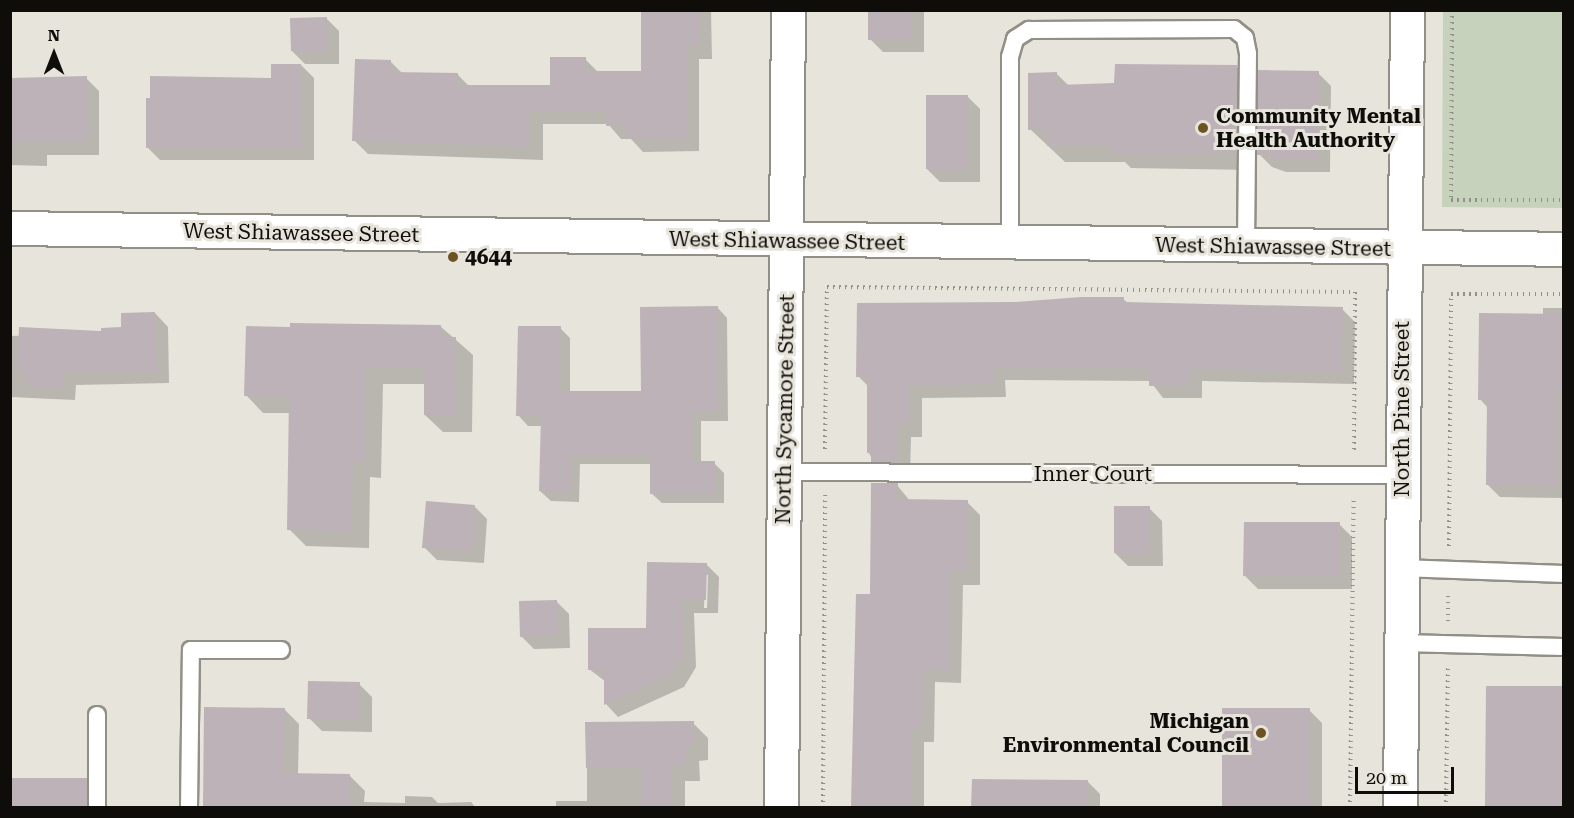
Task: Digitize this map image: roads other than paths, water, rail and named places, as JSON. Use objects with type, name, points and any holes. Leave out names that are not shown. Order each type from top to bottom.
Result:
[{"type":"street","name":"North Sycamore Street","points":[[781,807],[788,10]]},
{"type":"street","name":"North Pine Street","points":[[1400,807],[1403,249],[1407,10]]},
{"type":"street","name":"West Shiawassee Street","points":[[10,228],[787,241],[1563,249]]},
{"type":"lane","points":[[1010,243],[1010,57],[1015,39],[1029,30],[1234,29],[1245,38],[1248,54],[1246,247]]},
{"type":"lane","name":"Inner Court","points":[[785,472],[1402,475]]},
{"type":"lane","points":[[1401,568],[1449,572],[1563,574]]},
{"type":"lane","points":[[1401,643],[1563,646]]},
{"type":"lane","points":[[189,807],[191,650],[281,650]]},
{"type":"lane","points":[[97,715],[97,807]]},
{"type":"place","name":"Community Mental Health Authority","points":[[1203,128]]},
{"type":"place","name":"4644","points":[[453,257]]},
{"type":"place","name":"Michigan Environmental Council","points":[[1261,733]]}]
